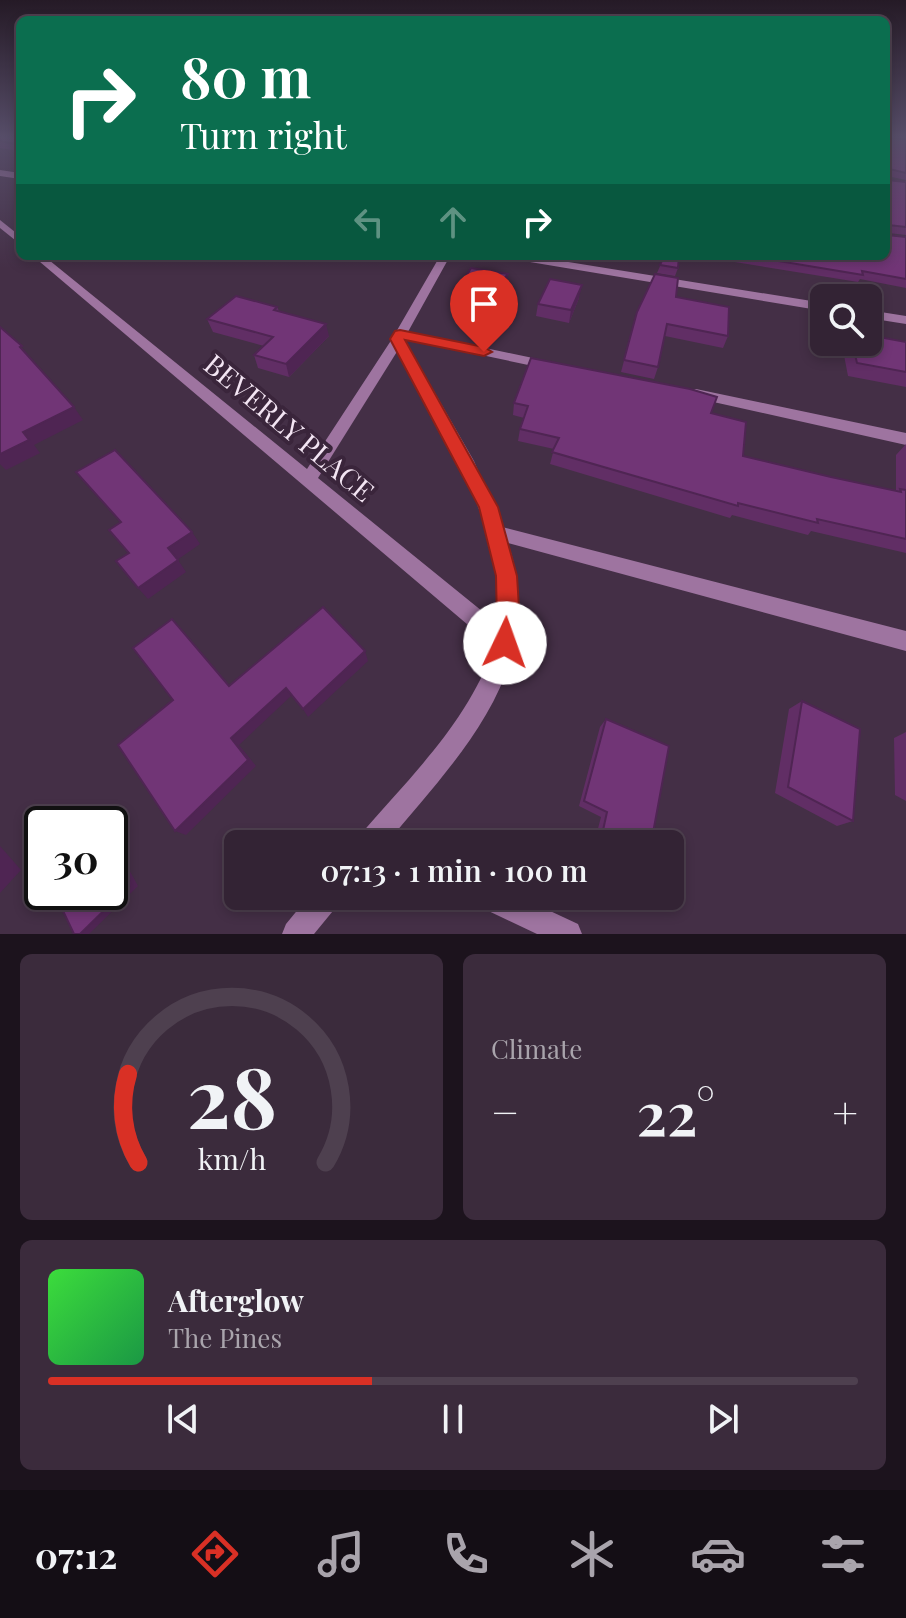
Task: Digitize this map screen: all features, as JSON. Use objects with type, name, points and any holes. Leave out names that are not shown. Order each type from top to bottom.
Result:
[{"type":"street","points":[[0,223],[16,237]]},
{"type":"street","name":"BEVERLY PLACE","points":[[43,260],[505,643]]},
{"type":"street","points":[[308,480],[399,337],[443,260]]},
{"type":"street","points":[[536,260],[810,305]]},
{"type":"street","points":[[882,316],[906,320]]},
{"type":"street","points":[[399,337],[568,369]]},
{"type":"street","points":[[383,830],[472,719],[494,682],[508,623],[506,576],[488,507],[399,337]]},
{"type":"street","points":[[674,389],[906,439]]},
{"type":"street","points":[[497,533],[906,641]]},
{"type":"street","points":[[296,934],[316,910]]},
{"type":"street","points":[[517,910],[568,934]]},
{"type":"building","points":[[890,181],[906,182],[906,227],[890,225]]},
{"type":"building","points":[[890,235],[906,237],[906,279],[862,271],[863,275],[772,260],[890,260]]},
{"type":"building","points":[[662,260],[679,260],[678,268],[660,265]]},
{"type":"building","points":[[471,268],[508,274],[486,301],[455,295]]},
{"type":"building","points":[[655,274],[678,278],[676,297],[729,307],[728,336],[667,324],[658,367],[624,360],[637,312]]},
{"type":"building","points":[[550,279],[582,285],[571,310],[538,304]]},
{"type":"building","points":[[236,296],[326,324],[286,364],[254,355],[273,337],[207,319]]},
{"type":"building","points":[[0,327],[22,346],[74,407],[23,432],[29,440],[0,454]]},
{"type":"building","points":[[882,338],[906,342],[906,372],[857,363],[855,356],[882,356]]},
{"type":"building","points":[[531,358],[717,397],[711,413],[746,422],[743,456],[901,492],[900,489],[906,490],[906,539],[817,519],[818,523],[738,503],[738,506],[552,452],[559,438],[520,429],[528,406],[514,403]]},
{"type":"building","points":[[115,450],[192,532],[168,548],[178,560],[138,588],[116,561],[129,553],[109,530],[121,522],[76,472]]},
{"type":"building","points":[[323,607],[365,651],[303,709],[286,688],[231,738],[248,760],[175,831],[118,745],[173,700],[133,648],[172,619],[229,686]]},
{"type":"building","points":[[802,701],[860,729],[853,821],[788,787]]},
{"type":"building","points":[[606,719],[669,746],[654,830],[603,830],[607,812],[584,801]]},
{"type":"building","points":[[63,910],[104,910],[80,934],[74,934]]},
{"type":"route","points":[[484,352],[400,334],[398,339],[488,507],[506,576],[508,623],[505,643]]}]
